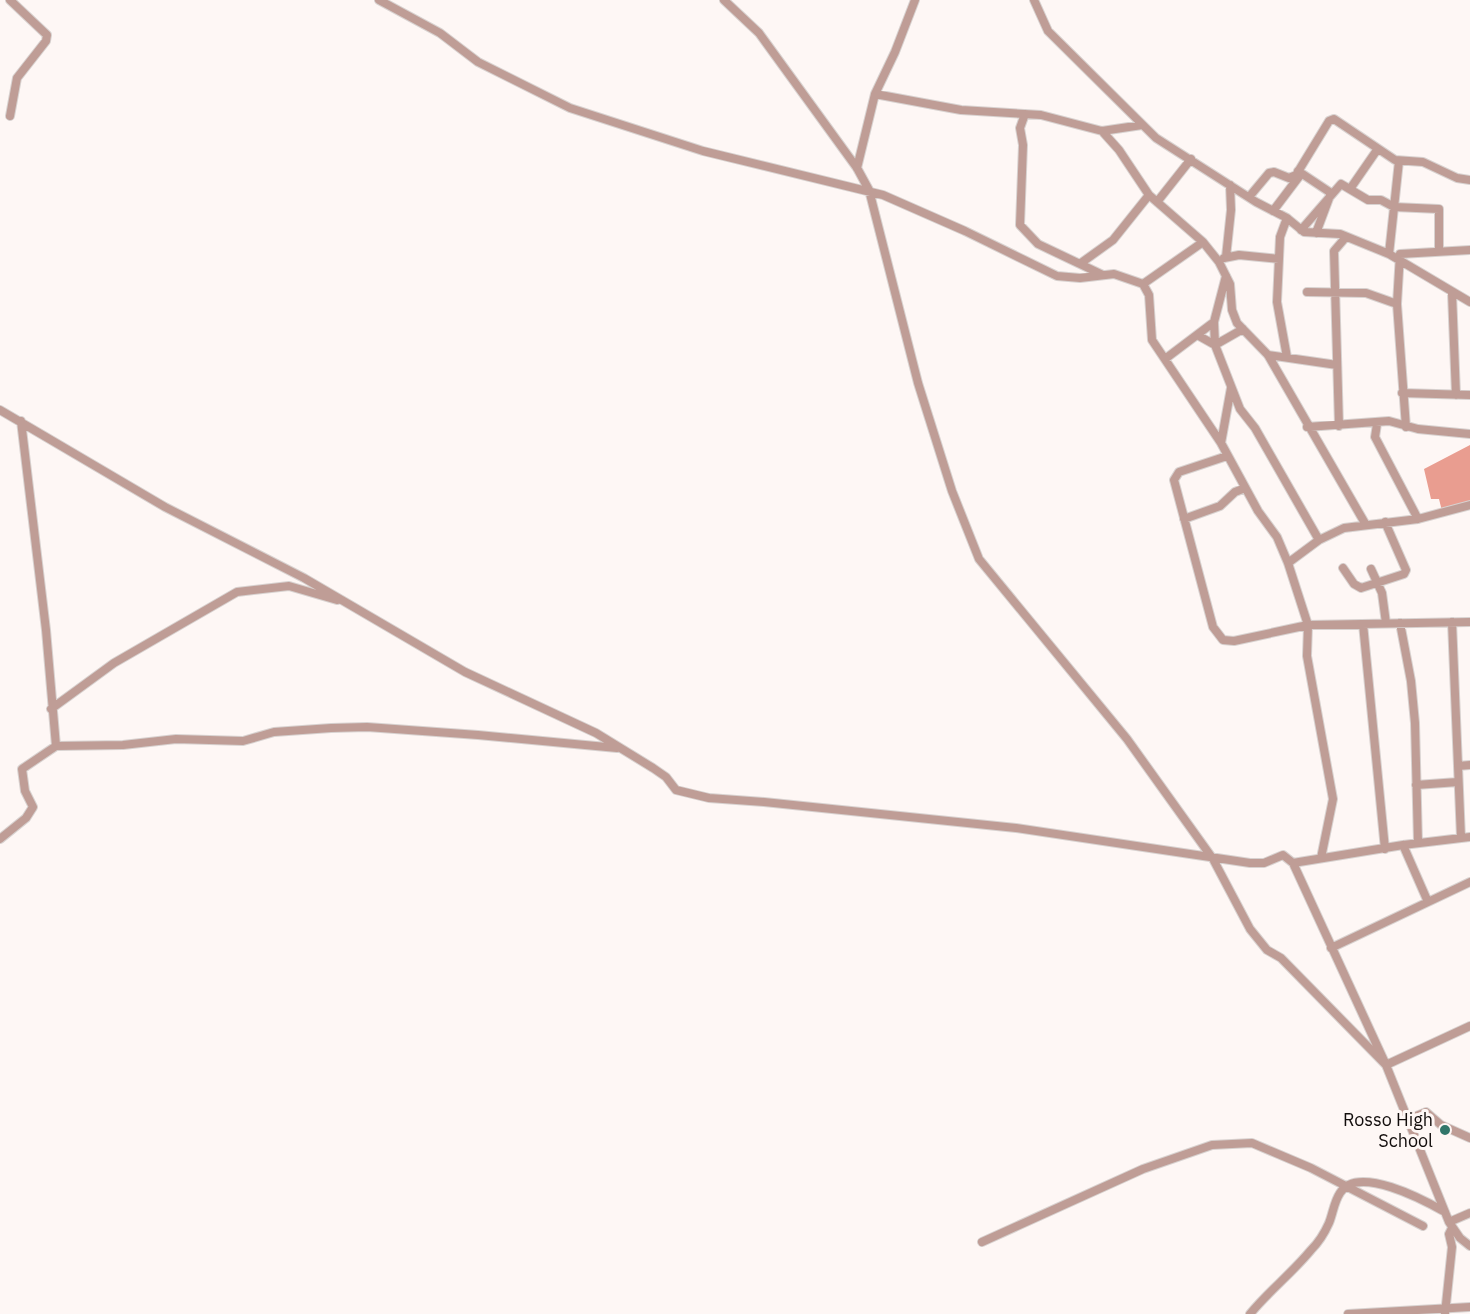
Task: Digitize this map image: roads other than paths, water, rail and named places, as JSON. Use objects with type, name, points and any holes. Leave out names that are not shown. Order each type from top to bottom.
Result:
[{"type":"street","points":[[10,0],[47,35],[46,41],[17,78],[10,116]]},
{"type":"street","points":[[379,0],[440,33],[478,62],[570,108],[703,151],[869,190],[965,231],[1046,272],[1068,278],[1114,274],[1143,284],[1149,295],[1152,340],[1221,443],[1245,488],[1277,537],[1288,562],[1308,625],[1307,656],[1334,800],[1321,858]]},
{"type":"street","points":[[724,0],[759,33],[857,168],[869,190],[911,348],[918,384],[952,491],[979,559],[1127,739],[1213,859],[1250,929],[1267,950],[1281,958],[1386,1065]]},
{"type":"street","points":[[857,168],[875,94],[896,52],[915,0]]},
{"type":"street","points":[[1034,0],[1048,31],[1156,138],[1249,197],[1287,218],[1301,230],[1346,237],[1389,254],[1398,262],[1470,302]]},
{"type":"street","points":[[875,94],[961,110],[1041,115],[1102,131],[1142,125]]},
{"type":"street","points":[[1025,114],[1020,128],[1023,145],[1020,225],[1038,243],[1104,276]]},
{"type":"street","points":[[1273,211],[1300,172],[1329,121],[1334,119],[1377,150],[1399,161],[1423,162],[1457,178],[1470,180]]},
{"type":"street","points":[[1102,131],[1119,150],[1149,195],[1203,242],[1217,260],[1230,284],[1232,310],[1237,323],[1268,355],[1307,427],[1366,525]]},
{"type":"street","points":[[1350,189],[1377,150]]},
{"type":"street","points":[[1157,202],[1191,159]]},
{"type":"street","points":[[1389,254],[1399,161]]},
{"type":"street","points":[[1300,172],[1331,193]]},
{"type":"street","points":[[1249,197],[1269,173],[1292,177],[1300,172]]},
{"type":"street","points":[[1226,257],[1232,210],[1230,184]]},
{"type":"street","points":[[1301,230],[1338,184],[1368,200],[1381,200],[1394,207],[1438,209],[1439,251]]},
{"type":"street","points":[[1316,232],[1331,193]]},
{"type":"street","points":[[1081,263],[1113,240],[1149,195]]},
{"type":"street","points":[[1287,218],[1280,237],[1277,302],[1287,357]]},
{"type":"street","points":[[1339,426],[1334,251],[1346,237]]},
{"type":"street","points":[[1143,284],[1203,242]]},
{"type":"street","points":[[1406,427],[1398,304],[1400,254],[1470,250]]},
{"type":"street","points":[[1217,260],[1226,257],[1279,259]]},
{"type":"street","points":[[1226,276],[1214,322],[1215,345],[1240,409],[1255,428],[1319,540]]},
{"type":"street","points":[[1307,292],[1366,293],[1398,304]]},
{"type":"street","points":[[1452,293],[1455,395]]},
{"type":"street","points":[[1165,359],[1199,336],[1214,322]]},
{"type":"street","points":[[1215,345],[1243,329]]},
{"type":"street","points":[[1199,336],[1215,345]]},
{"type":"street","points":[[1268,355],[1338,365]]},
{"type":"street","points":[[1221,443],[1231,388]]},
{"type":"street","points":[[1402,393],[1470,395]]},
{"type":"street","points":[[0,410],[21,420],[165,507],[304,578],[465,672],[596,733],[660,772],[676,790],[709,798],[1016,828],[1213,859],[1264,863],[1283,855],[1293,863],[1386,1065],[1450,1225],[1470,1246]]},
{"type":"street","points":[[21,420],[46,630],[51,709],[56,746]]},
{"type":"street","points":[[1307,427],[1389,422],[1406,427],[1470,434]]},
{"type":"street","points":[[1377,424],[1375,437],[1418,519]]},
{"type":"street","points":[[1227,456],[1175,475],[1174,480],[1218,636],[1234,641],[1308,625],[1470,622]]},
{"type":"street","points":[[1184,519],[1220,506],[1235,492],[1245,488]]},
{"type":"street","points":[[1288,562],[1319,540],[1344,528],[1418,519],[1470,505]]},
{"type":"street","points":[[1343,568],[1359,588],[1379,583],[1406,571],[1385,522]]},
{"type":"street","points":[[1371,569],[1379,583],[1386,623]]},
{"type":"street","points":[[51,709],[114,663],[237,592],[289,586],[349,604]]},
{"type":"street","points":[[1452,622],[1461,838]]},
{"type":"street","points":[[1401,623],[1411,681],[1418,843]]},
{"type":"street","points":[[1363,624],[1385,849]]},
{"type":"street","points":[[0,839],[26,818],[33,807],[25,791],[22,769],[56,746],[123,745],[176,739],[243,741],[274,732],[367,727],[618,748]]},
{"type":"street","points":[[1458,766],[1470,765]]},
{"type":"street","points":[[1416,785],[1458,782]]},
{"type":"street","points":[[1293,863],[1403,845],[1470,837]]},
{"type":"street","points":[[1403,845],[1428,902]]},
{"type":"street","points":[[1331,948],[1470,882]]},
{"type":"street","points":[[1386,1065],[1470,1026]]},
{"type":"street","points":[[1409,1119],[1426,1112],[1441,1125],[1470,1138]]},
{"type":"street","points":[[982,1242],[1143,1169],[1212,1144],[1252,1143],[1345,1186],[1423,1226]]},
{"type":"street","points":[[1250,1314],[1311,1250],[1329,1225],[1338,1195],[1345,1186],[1357,1181],[1394,1188],[1445,1212]]},
{"type":"street","points":[[1450,1225],[1470,1213]]},
{"type":"street","points":[[1446,1311],[1452,1247],[1449,1234],[1450,1225]]},
{"type":"street","points":[[1348,1314],[1446,1311],[1470,1307]]},
{"type":"place","name":"Rosso High School","points":[[1445,1130]]}]
